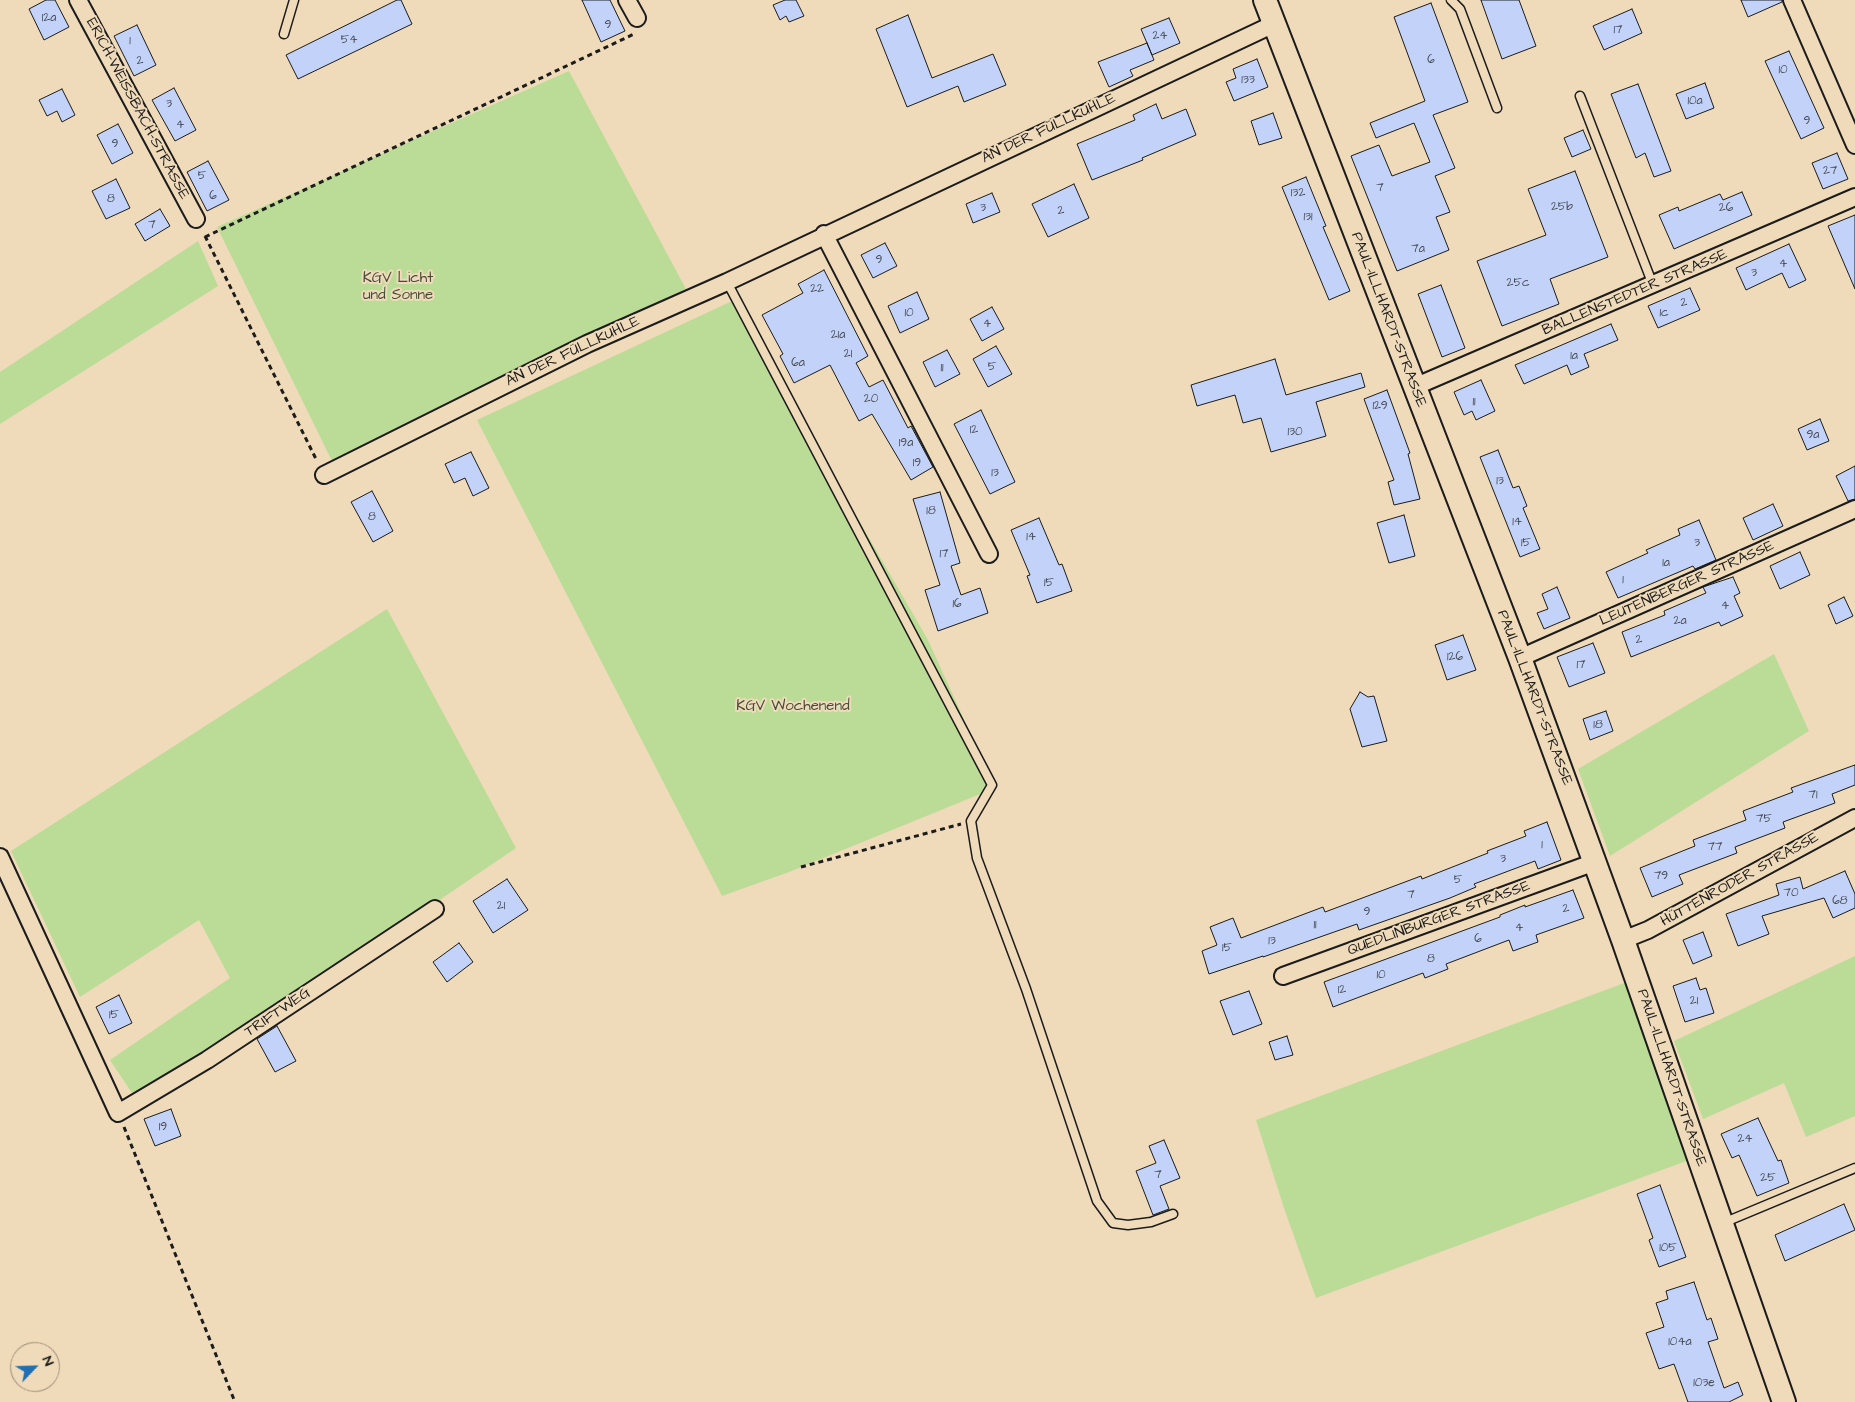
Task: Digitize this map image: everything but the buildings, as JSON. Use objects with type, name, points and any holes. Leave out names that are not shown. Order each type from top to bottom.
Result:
[{"type":"street","name":"ERICH-WEISSBACH-STRASSE","points":[[78,0],[196,219]]},
{"type":"street","points":[[627,0],[636,18]]},
{"type":"street","name":"PAUL-ILLHARDT-STRASSE","points":[[1265,0],[1520,658],[1623,940],[1784,1402]]},
{"type":"street","points":[[1792,0],[1855,144]]},
{"type":"street","name":"AN DER FÜLLKUHLE","points":[[324,475],[587,344],[727,282],[824,234],[1274,24]]},
{"type":"street","name":"BALLENSTEDTER STRASSE","points":[[1414,387],[1855,197]]},
{"type":"street","points":[[824,234],[989,554]]},
{"type":"street","name":"LEUTENBERGER STRASSE","points":[[1520,658],[1855,509]]},
{"type":"street","name":"HÜTTENRODER STRASSE","points":[[1623,940],[1648,930],[1855,818]]},
{"type":"street","points":[[0,857],[118,1113]]},
{"type":"street","name":"QUEDLINBURGER STRASSE","points":[[1283,976],[1595,862]]},
{"type":"street","name":"TRIFTWEG","points":[[118,1113],[207,1060],[434,909]]},
{"type":"lane","points":[[284,34],[294,0]]},
{"type":"lane","points":[[1451,0],[1460,9],[1498,108]]},
{"type":"lane","points":[[1580,96],[1653,285]]},
{"type":"lane","points":[[727,282],[992,785],[971,821],[977,858],[1026,989],[1097,1201],[1113,1223],[1128,1226],[1173,1214]]},
{"type":"lane","points":[[1722,1224],[1855,1168]]},
{"type":"path","points":[[205,237],[639,32],[636,18]]},
{"type":"path","points":[[196,219],[324,475]]},
{"type":"path","points":[[800,867],[971,821]]},
{"type":"path","points":[[118,1113],[235,1402]]},
{"type":"green space","name":"KGV Licht und Sonne","points":[[569,71],[686,289],[334,465],[217,227]]},
{"type":"green space","points":[[198,241],[218,286],[0,424],[0,372]]},
{"type":"green space","name":"KGV Wochenend","points":[[732,301],[928,640],[995,788],[789,872],[722,896],[477,420]]},
{"type":"green space","points":[[387,609],[516,848],[316,984],[145,1091],[132,1093],[110,1060],[230,978],[199,920],[80,997],[11,851]]},
{"type":"green space","points":[[1774,654],[1809,731],[1610,856],[1578,769]]},
{"type":"green space","points":[[1855,956],[1855,1116],[1806,1137],[1784,1083],[1703,1119],[1674,1041]]},
{"type":"green space","points":[[1627,982],[1689,1160],[1316,1298],[1285,1211],[1256,1120]]}]
